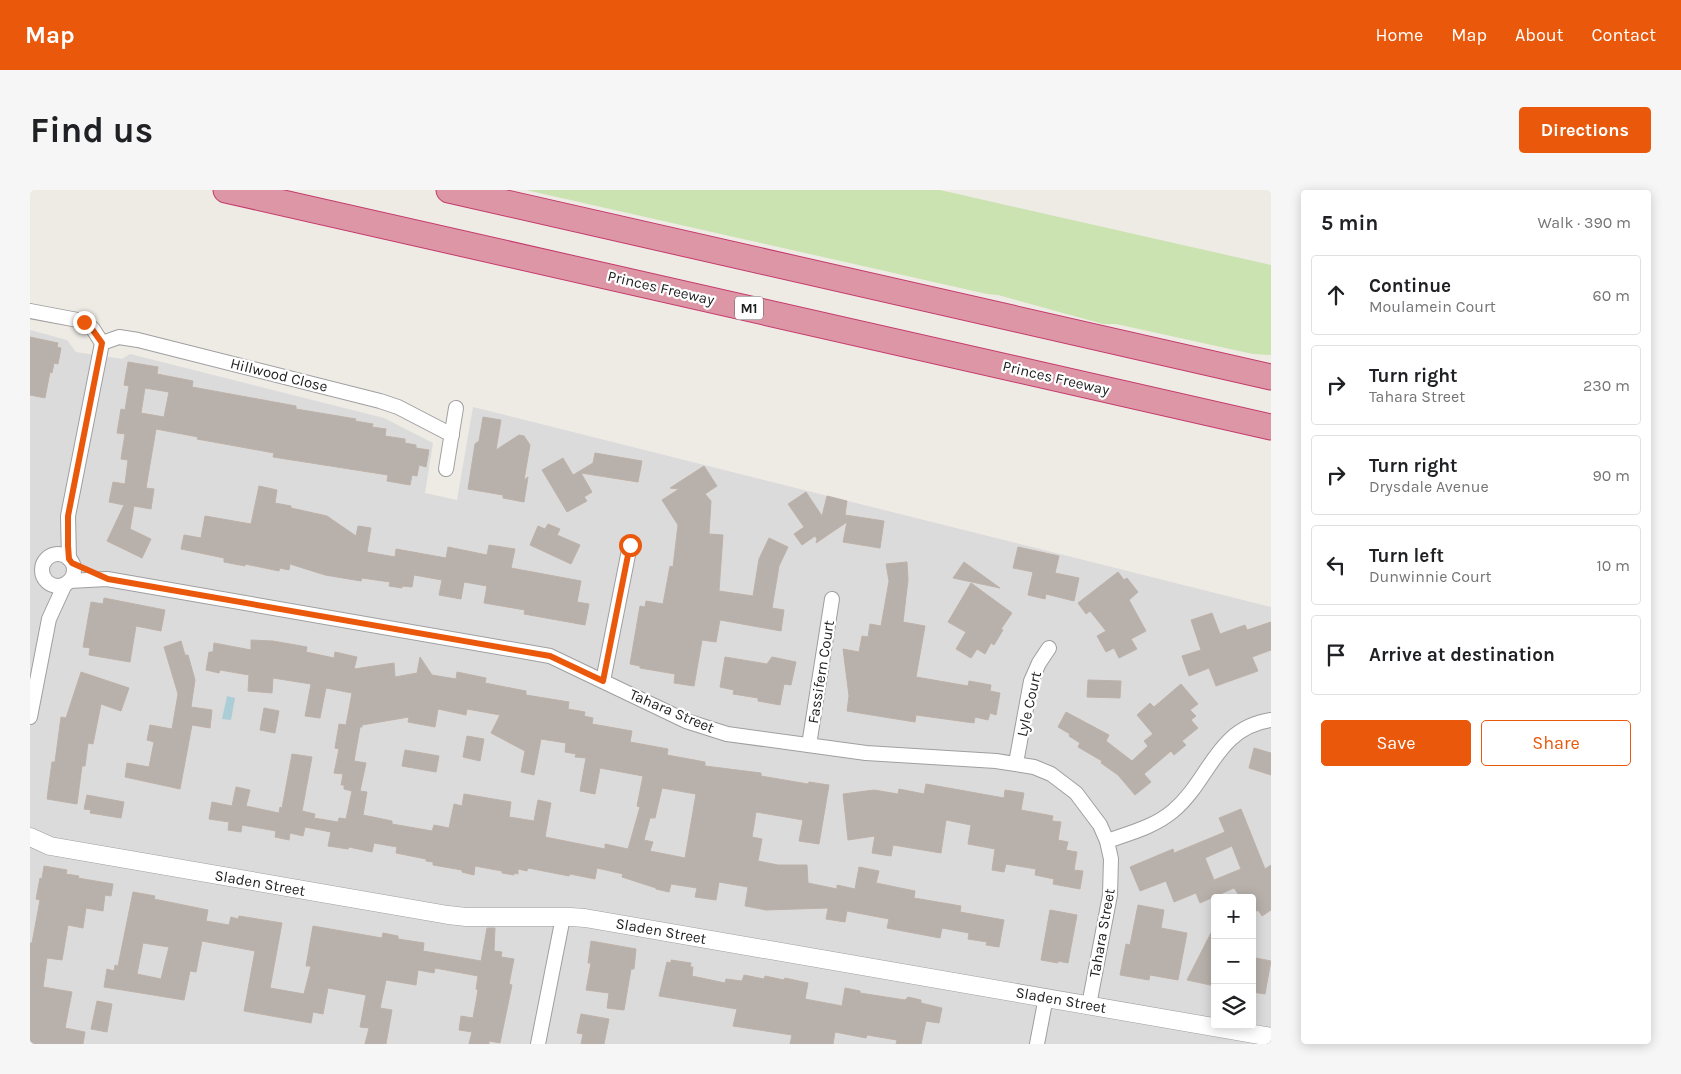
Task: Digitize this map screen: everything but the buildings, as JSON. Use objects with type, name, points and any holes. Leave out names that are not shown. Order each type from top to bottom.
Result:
[{"type":"highway","name":"Princes Freeway","points":[[226,190],[1271,427]]},
{"type":"highway","points":[[449,190],[1271,377]]},
{"type":"street","points":[[30,311],[82,321],[90,327],[102,343],[68,516],[59,541],[43,562],[42,572],[45,579],[49,619]]},
{"type":"street","name":"Hillwood Close","points":[[102,343],[119,338],[138,340],[380,401],[402,409],[452,435]]},
{"type":"street","points":[[446,469],[456,408]]},
{"type":"street","points":[[30,717],[49,619],[73,572],[68,516]]},
{"type":"street","points":[[603,681],[630,545]]},
{"type":"street","points":[[30,560],[61,554],[71,561]]},
{"type":"street","name":"Tahara Street","points":[[71,561],[108,579]]},
{"type":"street","points":[[30,569],[55,586],[67,582]]},
{"type":"street","name":"Tahara Street","points":[[67,582],[108,579],[550,656],[686,721],[727,734],[866,753],[1016,763],[1034,767],[1051,774],[1069,787],[1089,808],[1100,825],[1107,841],[1111,859],[1112,886],[1089,1005]]},
{"type":"street","name":"Fassifern Court","points":[[809,746],[832,599]]},
{"type":"street","name":"Lyle Court","points":[[1016,763],[1031,681],[1049,648]]},
{"type":"street","points":[[1107,841],[1145,828],[1172,812],[1190,795],[1220,750],[1233,736],[1254,724],[1271,720]]},
{"type":"street","name":"Sladen Street","points":[[30,837],[50,846]]},
{"type":"street","name":"Sladen Street","points":[[30,847],[50,846],[460,916],[592,919],[1271,1037]]},
{"type":"street","points":[[538,1044],[563,917]]},
{"type":"street","points":[[1037,1044],[1046,997]]},
{"type":"shaded area","points":[[30,330],[67,340],[76,352],[122,359],[130,354],[384,418],[433,443],[425,493],[457,500],[473,407],[1271,607],[1271,1044],[30,1044]]},
{"type":"green space","points":[[526,190],[940,190],[1271,265],[1271,355],[1253,354],[1116,324],[1103,324],[998,295]]},
{"type":"water","points":[[227,696],[235,698],[231,720],[222,719]]},
{"type":"route","points":[[84,322],[88,324],[102,343],[68,516],[69,559],[72,563],[108,579],[550,656],[603,681],[630,545]]}]
